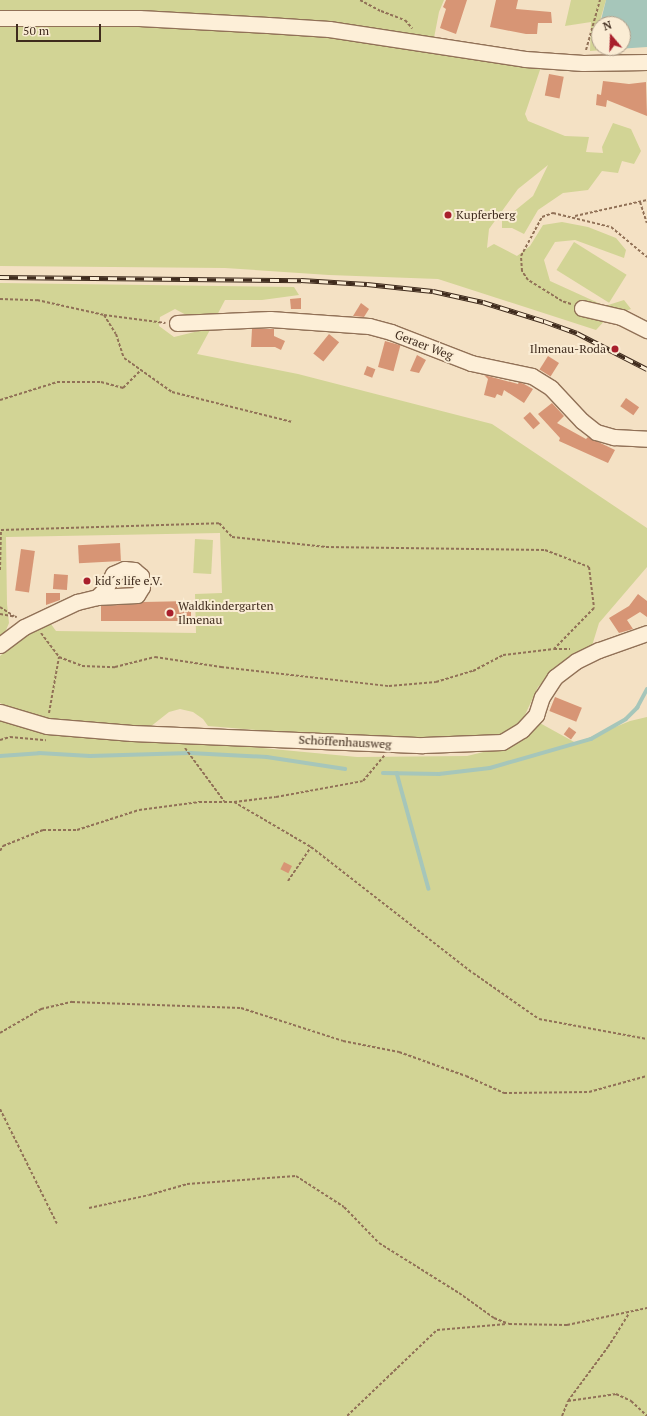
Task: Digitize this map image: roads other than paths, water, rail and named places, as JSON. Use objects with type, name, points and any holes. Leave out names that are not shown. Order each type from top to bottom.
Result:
[{"type":"street","points":[[0,18],[139,18],[329,29],[524,59],[583,63],[647,62]]},
{"type":"street","points":[[582,308],[621,317],[647,330]]},
{"type":"street","name":"Geraer Weg","points":[[178,323],[270,318],[369,326],[391,332],[471,363],[532,376],[551,388],[582,421],[596,432],[614,437],[647,439]]},
{"type":"street","points":[[0,645],[32,622],[77,602],[97,597]]},
{"type":"street","name":"Schöffenhausweg","points":[[0,712],[46,726],[137,733],[423,745],[502,742],[522,730],[536,715],[542,697],[555,677],[560,673],[576,661],[599,650],[640,636]]},
{"type":"waterway","points":[[383,773],[439,774],[490,768],[591,739],[626,719],[637,708],[647,689]]},
{"type":"waterway","points":[[0,756],[39,753],[90,756],[190,753],[267,757],[345,769]]},
{"type":"waterway","points":[[397,773],[429,889]]},
{"type":"railway","points":[[0,277],[301,280],[367,284],[433,291],[483,302],[577,333],[647,369]]},
{"type":"place","name":"Kupferberg","points":[[448,215]]},
{"type":"place","name":"Ilmenau-Roda","points":[[615,349]]},
{"type":"place","name":"kid´s life e.V.","points":[[87,581]]},
{"type":"place","name":"Waldkindergarten Ilmenau","points":[[170,613]]}]
